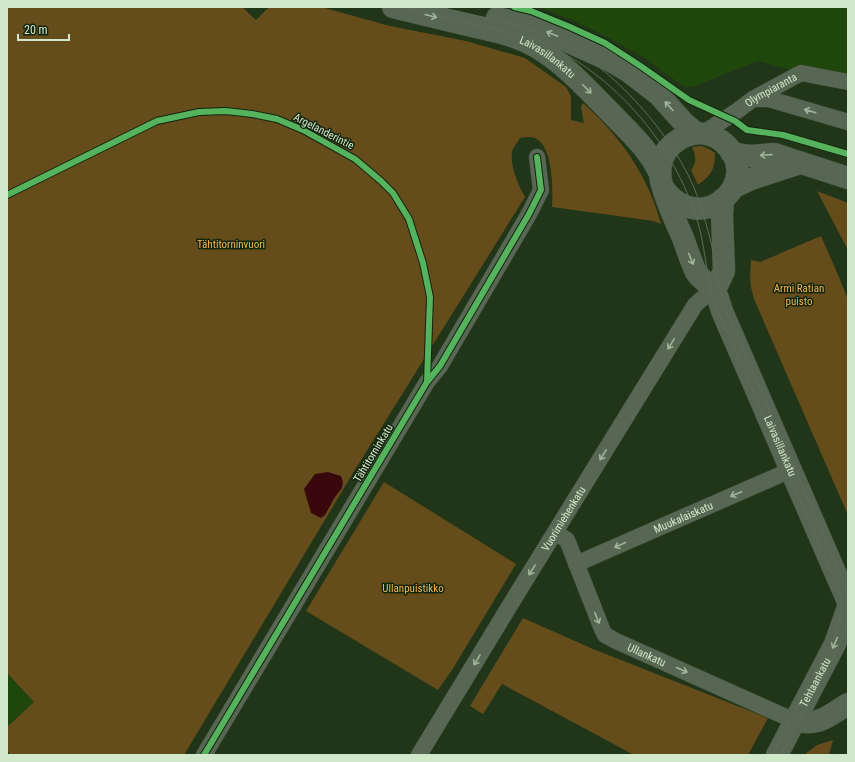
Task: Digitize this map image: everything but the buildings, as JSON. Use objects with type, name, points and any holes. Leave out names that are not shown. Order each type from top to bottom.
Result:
[{"type":"main road","name":"Laivasillankatu","points":[[393,7],[509,36],[530,43],[539,48],[576,78],[634,136],[650,156],[656,164],[697,274],[715,290],[722,311],[848,602]]},
{"type":"main road","name":"Laivasillankatu","points":[[454,7],[538,29],[611,61],[628,71],[654,91],[684,123],[699,134],[716,137],[727,146],[735,159],[737,172],[728,193],[722,214],[724,271],[715,290]]},
{"type":"main road","points":[[662,181],[662,159],[666,152],[683,137],[699,134]]},
{"type":"main road","points":[[731,152],[751,156],[774,154],[848,178]]},
{"type":"main road","points":[[728,193],[751,179],[800,163]]},
{"type":"main road","name":"Laivasillankatu","points":[[662,181],[668,194],[680,204],[693,209],[708,207],[728,193]]},
{"type":"main road","name":"Tehtaankatu","points":[[776,755],[835,644],[848,607]]},
{"type":"main road","points":[[795,721],[807,723],[817,722],[848,704]]},
{"type":"street","name":"Olympiaranta","points":[[699,134],[754,99],[801,73],[848,82]]},
{"type":"street","points":[[754,99],[769,99],[848,122]]},
{"type":"street","name":"Tähtitorninkatu","points":[[204,755],[427,382],[440,366],[529,214],[541,190],[537,157]]},
{"type":"street","name":"Vuorimiehenkatu","points":[[419,755],[695,305],[715,290]]},
{"type":"street","name":"Muukalaiskatu","points":[[576,564],[791,470]]},
{"type":"street","name":"Ullankatu","points":[[555,532],[567,540],[605,635],[795,721]]},
{"type":"shaded area","points":[[539,7],[848,7],[848,84],[758,61],[692,87],[687,87],[683,86],[643,57],[609,38],[574,21]]},
{"type":"shaded area","points":[[328,472],[341,476],[343,482],[342,488],[325,515],[321,518],[311,513],[304,489],[315,474]]},
{"type":"shaded area","points":[[7,673],[34,702],[7,727]]},
{"type":"green space","name":"Tähtitorninvuori","points":[[7,7],[242,7],[256,20],[269,7],[321,7],[390,26],[466,41],[525,58],[566,87],[571,96],[571,120],[584,123],[581,107],[583,103],[613,134],[631,157],[645,182],[654,202],[661,224],[654,221],[552,207],[551,171],[547,152],[538,140],[530,137],[520,138],[514,146],[512,152],[512,163],[515,175],[525,197],[353,473],[184,755],[11,755],[7,751],[7,727],[34,702],[7,673]]},
{"type":"green space","points":[[701,146],[715,153],[715,159],[711,172],[698,185],[691,170],[695,159],[692,147]]},
{"type":"green space","points":[[817,191],[848,203],[848,250]]},
{"type":"green space","name":"Armi Ratian puisto","points":[[821,236],[848,300],[848,515],[754,299],[750,277],[751,260],[760,262]]},
{"type":"green space","name":"Ullanpuistikko","points":[[384,482],[516,564],[452,670],[438,690],[306,611]]},
{"type":"green space","points":[[523,618],[593,649],[768,718],[748,755],[634,755],[502,684],[483,714],[470,706]]},
{"type":"green space","points":[[833,740],[829,755],[804,755],[817,745]]},
{"type":"tram line","points":[[404,7],[528,37],[558,50],[585,67],[611,87],[634,110],[655,136],[673,164],[687,193],[698,223],[710,286],[716,306],[840,595],[841,608],[835,635],[772,755]]},
{"type":"tram line","points":[[439,7],[526,28],[553,38],[575,50],[619,84],[639,105],[675,151],[698,198],[706,224],[726,310],[848,592]]},
{"type":"tram line","points":[[781,755],[837,650],[848,623]]},
{"type":"cycle path","points":[[514,7],[531,11],[605,43],[689,100],[735,121],[747,130],[783,135],[848,154]]},
{"type":"cycle path","name":"Argelanderintie","points":[[7,195],[157,121],[199,112],[226,111],[277,119],[303,130],[355,159],[393,193],[409,219],[423,263],[430,297],[427,382]]},
{"type":"cycle path","points":[[204,755],[427,382],[440,366],[529,214],[541,190],[537,157]]}]
